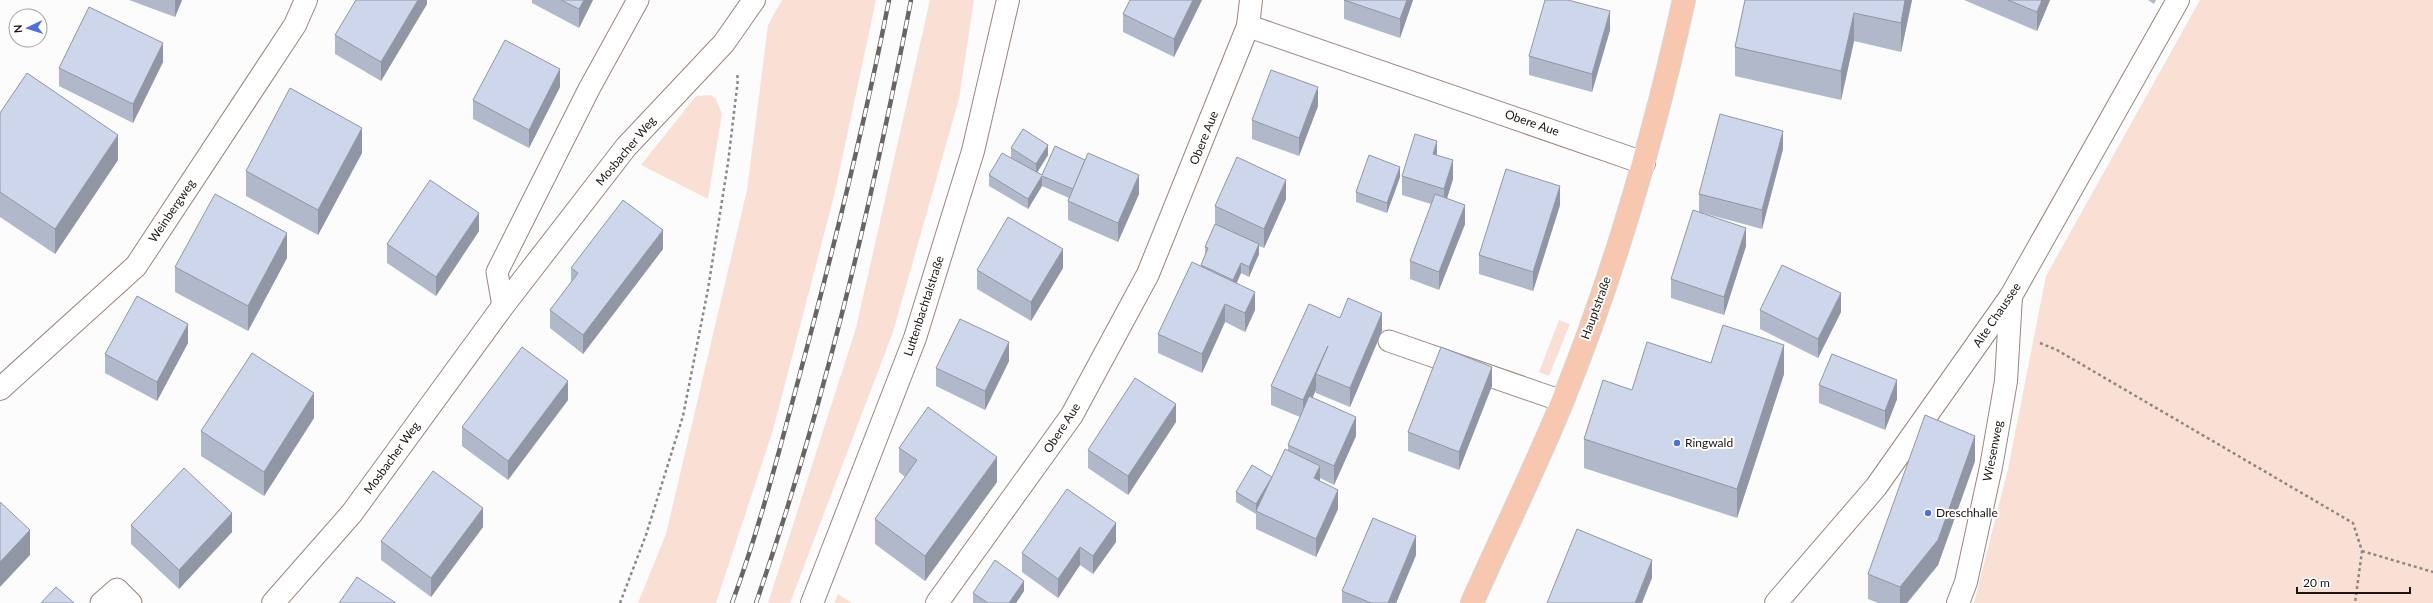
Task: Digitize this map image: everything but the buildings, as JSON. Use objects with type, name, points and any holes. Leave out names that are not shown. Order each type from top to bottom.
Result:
[{"type":"main road","name":"Hauptstraße","points":[[1472,603],[1562,401],[1604,286],[1644,163],[1669,70],[1684,0]]},
{"type":"street","name":"Weinbergweg","points":[[0,389],[136,266],[296,25],[306,0]]},
{"type":"street","name":"Mosbacher Weg","points":[[273,603],[352,513],[503,306],[626,147],[724,42],[754,0]]},
{"type":"street","name":"Luttenbachtalstraße","points":[[812,603],[915,338],[973,151],[1008,0]]},
{"type":"street","points":[[1248,26],[1251,0]]},
{"type":"street","name":"Alte Chaussee","points":[[1776,603],[1876,487],[2011,296],[2178,0]]},
{"type":"street","name":"Obere Aue","points":[[937,603],[1076,408],[1148,274],[1248,26],[1644,163]]},
{"type":"street","name":"Wiesenweg","points":[[1958,603],[1966,582],[1991,468],[2006,381],[2011,296]]},
{"type":"lane","points":[[503,306],[497,272],[589,89],[638,0]]},
{"type":"lane","points":[[1389,341],[1562,401]]},
{"type":"lane","points":[[101,603],[117,589],[131,603]]},
{"type":"path","points":[[620,603],[646,535],[683,416],[708,289],[728,163],[738,79],[724,42]]},
{"type":"path","points":[[2010,330],[2057,350],[2353,522],[2362,551],[2355,603]]},
{"type":"path","points":[[2362,551],[2433,572]]},
{"type":"shaded area","points":[[782,0],[876,0],[835,192],[773,430],[716,603],[638,603],[666,534],[747,190],[768,25]]},
{"type":"shaded area","points":[[930,0],[974,0],[959,99],[893,332],[790,603],[768,603],[856,328]]},
{"type":"shaded area","points":[[2200,0],[2433,0],[2433,603],[1974,603],[2008,469],[2046,276]]},
{"type":"shaded area","points":[[711,95],[716,99],[722,114],[708,199],[641,165],[696,96]]},
{"type":"shaded area","points":[[1559,320],[1570,324],[1549,376],[1539,372]]},
{"type":"shaded area","points":[[838,594],[852,603],[834,603]]},
{"type":"railway","points":[[732,603],[768,492],[823,286],[858,144],[889,0]]},
{"type":"railway","points":[[756,603],[781,529],[825,380],[863,228],[911,0]]},
{"type":"place","name":"Ringwald","points":[[1677,443]]},
{"type":"place","name":"Dreschhalle","points":[[1928,513]]}]
